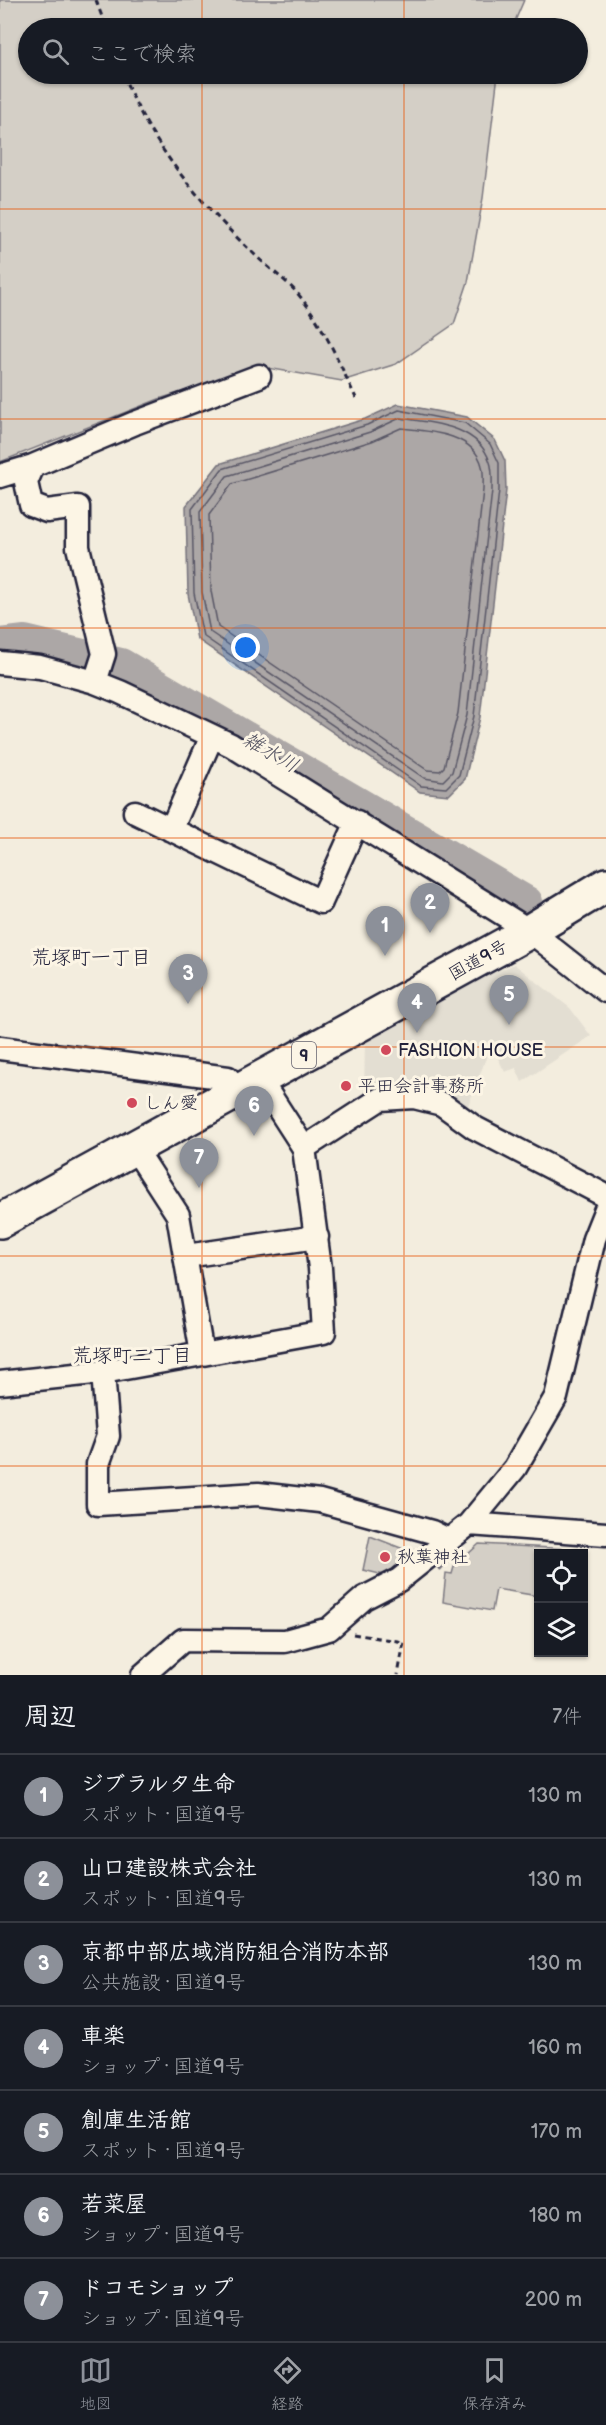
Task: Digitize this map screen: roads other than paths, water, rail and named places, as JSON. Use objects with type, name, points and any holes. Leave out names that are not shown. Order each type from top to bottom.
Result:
[{"type":"highway","name":"国道9号","points":[[0,1221],[530,931],[606,885]]},
{"type":"street","points":[[0,476],[33,466],[135,423],[259,376]]},
{"type":"street","points":[[33,466],[26,482],[31,506],[47,511],[78,507],[78,548],[104,654],[95,682]]},
{"type":"street","points":[[0,663],[40,667],[95,682],[231,745],[530,931],[606,992]]},
{"type":"street","points":[[171,830],[212,736]]},
{"type":"street","points":[[135,812],[321,902],[357,822]]},
{"type":"street","points":[[0,1048],[228,1078],[249,1085],[304,1148],[316,1237],[324,1332],[103,1372],[0,1383]]},
{"type":"street","points":[[304,1148],[380,1099],[414,1097],[442,1104],[475,1128],[606,1196]]},
{"type":"street","points":[[134,1147],[178,1215],[202,1354]]},
{"type":"street","points":[[143,1675],[183,1640],[285,1641],[329,1629],[364,1598],[399,1580],[469,1524],[514,1468],[556,1397],[594,1239],[606,1209]]},
{"type":"street","points":[[186,1256],[316,1237]]},
{"type":"street","points":[[103,1372],[108,1436],[98,1464],[98,1504],[205,1496],[268,1495],[320,1501],[432,1532],[448,1540]]},
{"type":"street","points":[[469,1524],[606,1534]]},
{"type":"water","points":[[398,404],[467,417],[495,440],[505,461],[506,490],[480,717],[465,779],[449,795],[420,792],[197,639],[188,594],[186,506],[219,464],[365,419]]},
{"type":"waterway","name":"雑水川","points":[[0,644],[25,641],[121,664],[527,902]]},
{"type":"waterway","points":[[440,1568],[460,1544]]},
{"type":"place","name":"山口建設株式会社","points":[[430,933]]},
{"type":"place","name":"ジブラルタ生命","points":[[385,956]]},
{"type":"place","name":"京都中部広域消防組合消防本部","points":[[188,1004]]},
{"type":"place","name":"創庫生活館","points":[[509,1025]]},
{"type":"place","name":"車楽","points":[[417,1033]]},
{"type":"place","name":"FASHION HOUSE","points":[[386,1050]]},
{"type":"place","name":"平田会計事務所","points":[[346,1086]]},
{"type":"place","name":"しん愛","points":[[132,1103]]},
{"type":"place","name":"若菜屋","points":[[254,1136]]},
{"type":"place","name":"ドコモショップ","points":[[199,1188]]},
{"type":"place","name":"秋葉神社","points":[[385,1557]]},
{"type":"district","name":"荒塚町一丁目","points":[[91,957]]},
{"type":"district","name":"荒塚町二丁目","points":[[132,1355]]}]
